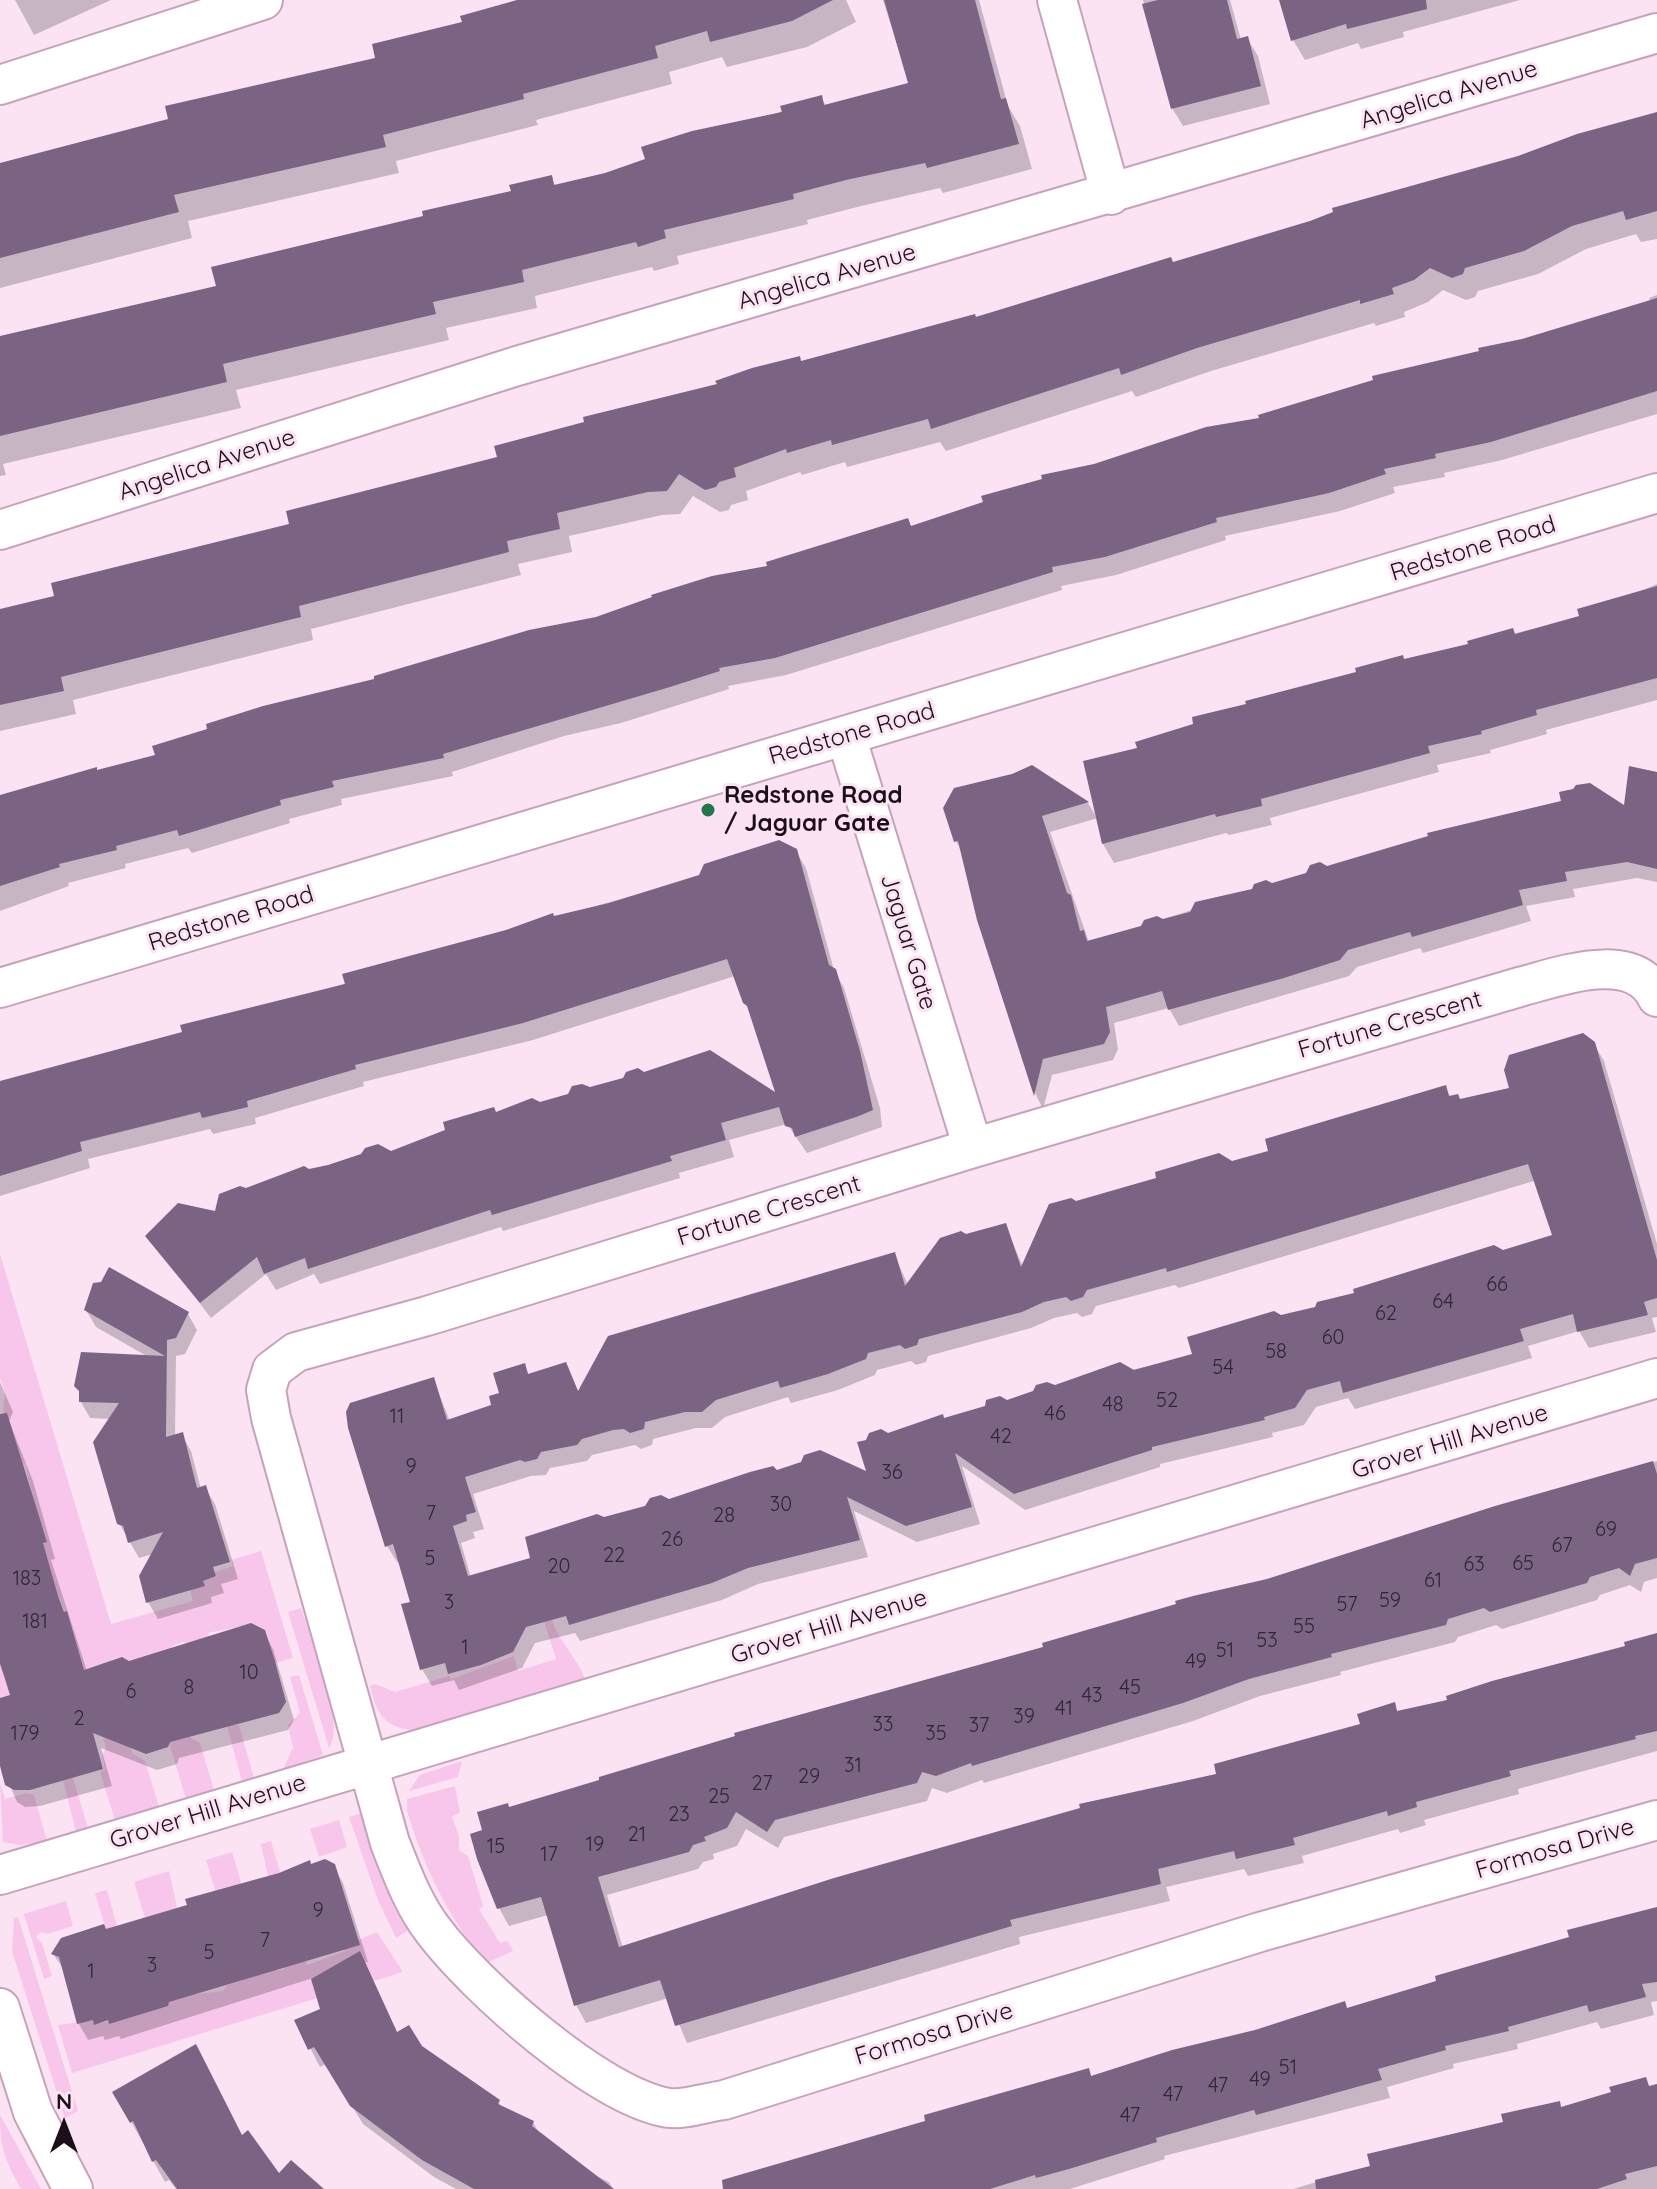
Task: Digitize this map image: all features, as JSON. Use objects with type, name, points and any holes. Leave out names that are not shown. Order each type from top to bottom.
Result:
[{"type":"street","points":[[0,85],[203,9],[263,0]]},
{"type":"street","points":[[1057,0],[1111,195]]},
{"type":"street","name":"Angelica Avenue","points":[[0,530],[517,366],[1111,195],[1657,33]]},
{"type":"street","name":"Redstone Road","points":[[0,988],[1657,493]]},
{"type":"street","name":"Jaguar Gate","points":[[846,736],[973,1148]]},
{"type":"street","name":"Fortune Crescent","points":[[370,1764],[271,1418],[266,1390],[272,1370],[296,1352],[427,1316],[973,1148],[1572,973],[1601,969],[1629,974],[1653,989],[1657,997]]},
{"type":"street","name":"Grover Hill Avenue","points":[[0,1875],[1657,1378]]},
{"type":"street","name":"Formosa Drive","points":[[370,1764],[390,1843],[406,1884],[432,1929],[519,2019],[628,2093],[671,2108],[724,2100],[1260,1932],[1657,1820]]},
{"type":"street","points":[[0,2008],[7,2062],[73,2189]]},
{"type":"shaded area","points":[[0,1254],[111,1624],[193,1601],[190,1590],[204,1586],[203,1581],[216,1576],[215,1572],[233,1566],[231,1560],[261,1551],[293,1658],[275,1663],[265,1630],[247,1625],[208,1633],[212,1648],[183,1642],[170,1650],[129,1661],[122,1657],[111,1661],[108,1665],[129,1744],[133,1754],[145,1761],[159,1807],[115,1820],[100,1772],[105,1769],[102,1756],[106,1747],[103,1739],[111,1737],[93,1672],[73,1778],[88,1828],[76,1832],[63,1780],[9,1692],[10,1695],[0,1698],[0,1657],[73,1630],[59,1597],[53,1598],[55,1584],[40,1546],[47,1541],[42,1524],[39,1524],[25,1463],[17,1464],[6,1428],[5,1393],[0,1378]]},
{"type":"shaded area","points":[[301,1608],[331,1700],[334,1719],[329,1748],[288,1612]]},
{"type":"shaded area","points":[[552,1619],[585,1679],[413,1730],[388,1722],[375,1704],[370,1686],[375,1684],[395,1692],[449,1676],[451,1679],[514,1656],[518,1671],[556,1659],[544,1621]]},
{"type":"shaded area","points":[[299,1675],[323,1755],[283,1770],[293,1747],[288,1725],[300,1713],[290,1677]]},
{"type":"shaded area","points":[[232,1717],[235,1725],[239,1725],[254,1778],[242,1781],[225,1719]]},
{"type":"shaded area","points":[[184,1718],[190,1737],[200,1743],[214,1790],[186,1799],[169,1743]]},
{"type":"shaded area","points":[[462,1761],[458,1777],[409,1791],[420,1775]]},
{"type":"shaded area","points":[[0,1783],[5,1799],[26,1793],[34,1795],[47,1841],[20,1845],[3,1842]]},
{"type":"shaded area","points":[[455,1786],[460,1813],[452,1816],[459,1836],[459,1850],[468,1856],[483,1906],[479,1909],[500,1943],[508,1941],[513,1951],[486,1963],[460,1928],[439,1891],[421,1853],[407,1811],[407,1799]]},
{"type":"shaded area","points":[[362,1813],[385,1882],[409,1930],[396,1938],[378,1900],[349,1817]]},
{"type":"shaded area","points":[[339,1820],[347,1847],[319,1857],[310,1829]]},
{"type":"shaded area","points":[[271,1841],[307,1965],[345,1951],[344,1946],[377,1932],[403,1972],[72,2073],[58,2025],[93,2020],[94,2024],[132,2017],[95,1893],[107,1890],[117,1926],[167,2006],[170,2000],[134,1882],[169,1871],[196,1994],[223,1991],[227,1985],[242,1981],[206,1860],[232,1852],[267,1970],[283,1970],[287,1965],[261,1844]]},
{"type":"shaded area","points":[[66,1901],[73,1926],[47,1934],[41,1932],[36,1937],[42,1943],[52,1976],[44,1979],[24,1914]]},
{"type":"shaded area","points":[[18,1917],[78,2111],[65,2118],[12,1951],[14,1918]]},
{"type":"shaded area","points":[[0,2115],[41,2189],[21,2189],[4,2154]]},
{"type":"building","points":[[517,0],[833,0],[792,21],[710,42],[707,31],[655,46],[658,58],[523,94],[524,99],[383,135],[386,147],[174,195],[179,212],[0,258],[0,163],[168,119],[165,106],[375,58],[372,44],[462,22],[460,16]]},
{"type":"building","points":[[884,0],[975,0],[1001,99],[1006,98],[1019,144],[927,168],[925,163],[846,180],[793,194],[794,199],[664,230],[666,238],[638,247],[636,242],[522,270],[524,282],[433,302],[436,314],[223,364],[227,382],[0,436],[0,336],[216,286],[211,267],[423,216],[422,211],[511,191],[509,185],[552,175],[554,185],[605,173],[645,159],[641,147],[692,131],[782,112],[780,106],[822,95],[824,105],[908,83]]},
{"type":"building","points":[[1158,0],[1227,0],[1237,39],[1248,36],[1261,86],[1171,109],[1142,4]]},
{"type":"building","points":[[1279,0],[1426,0],[1427,9],[1347,29],[1346,24],[1291,41]]},
{"type":"building","points":[[1657,112],[1657,211],[1626,220],[1623,211],[1572,226],[1524,251],[1465,268],[1463,274],[1452,278],[1430,268],[1414,280],[1392,288],[1394,294],[1360,304],[1360,300],[1197,348],[1121,375],[1119,368],[931,429],[928,419],[832,445],[831,440],[787,453],[786,449],[734,468],[736,477],[705,490],[679,474],[667,491],[648,492],[557,513],[560,529],[507,541],[509,552],[299,606],[301,617],[61,677],[64,691],[0,705],[0,609],[54,596],[51,583],[289,524],[286,511],[497,457],[494,446],[584,422],[583,417],[717,384],[715,381],[752,368],[800,356],[801,361],[975,314],[976,317],[1171,257],[1173,262],[1310,221],[1333,212],[1332,208],[1518,156],[1577,134]]},
{"type":"building","points":[[1657,298],[1657,391],[1491,442],[1435,454],[1436,458],[1384,469],[1386,474],[1329,493],[1216,518],[1217,522],[1105,557],[1052,567],[1053,572],[775,658],[719,668],[720,671],[670,687],[443,754],[444,758],[332,781],[334,787],[280,800],[281,805],[179,836],[177,830],[116,846],[117,850],[59,864],[60,867],[0,886],[0,795],[97,767],[97,770],[155,755],[152,746],[207,729],[206,724],[263,706],[374,679],[374,676],[529,630],[596,617],[651,595],[712,576],[767,566],[766,562],[908,518],[911,526],[983,502],[981,496],[1042,479],[1041,475],[1094,464],[1206,427],[1259,418],[1258,415],[1373,380],[1372,376],[1479,351],[1478,348],[1522,339]]},
{"type":"building","points":[[1657,586],[1657,678],[1536,710],[1537,715],[1481,731],[1482,734],[1428,746],[1430,753],[1261,799],[1262,806],[1216,817],[1215,814],[1102,844],[1083,761],[1137,748],[1135,742],[1193,724],[1192,717],[1356,672],[1355,668],[1403,655],[1404,659],[1468,644],[1467,641],[1513,628],[1515,634],[1579,616],[1577,609]]},
{"type":"building","points":[[1032,765],[1089,802],[1042,816],[1067,893],[1071,895],[1080,931],[1084,930],[1087,941],[1141,926],[1144,920],[1157,916],[1163,919],[1190,912],[1195,902],[1252,889],[1254,884],[1266,880],[1272,883],[1306,873],[1310,865],[1320,862],[1327,866],[1428,836],[1427,833],[1561,801],[1559,792],[1573,789],[1576,785],[1590,783],[1624,805],[1629,766],[1657,772],[1657,869],[1627,862],[1565,872],[1567,881],[1519,890],[1523,905],[1412,937],[1410,932],[1348,950],[1340,960],[1284,978],[1168,1010],[1162,991],[1106,1007],[1110,1032],[1104,1044],[1043,1059],[1034,1096],[977,920],[958,841],[954,842],[943,808],[954,788],[1012,774]]},
{"type":"building","points":[[779,840],[797,849],[829,965],[836,969],[860,1051],[873,1110],[795,1137],[792,1128],[785,1126],[779,1107],[721,1123],[726,1140],[670,1156],[672,1161],[492,1215],[490,1210],[308,1269],[305,1258],[264,1274],[257,1257],[200,1303],[145,1236],[178,1203],[215,1211],[219,1194],[240,1186],[246,1188],[304,1166],[309,1169],[328,1165],[361,1154],[365,1148],[378,1144],[391,1151],[445,1130],[443,1122],[494,1107],[496,1112],[532,1098],[540,1102],[568,1094],[572,1086],[582,1084],[590,1087],[623,1078],[626,1072],[638,1068],[644,1072],[710,1050],[775,1092],[747,1006],[743,1003],[727,959],[523,1023],[355,1065],[356,1069],[247,1101],[248,1107],[202,1118],[200,1112],[80,1142],[82,1151],[0,1176],[0,1081],[182,1032],[180,1025],[345,984],[342,974],[506,930],[553,913],[554,916],[609,903],[699,875],[704,864]]},
{"type":"building","points":[[1583,1033],[1595,1042],[1657,1260],[1657,1298],[1644,1302],[1648,1315],[1577,1332],[1573,1314],[1520,1329],[1524,1341],[1343,1393],[1340,1381],[1307,1390],[1295,1408],[1264,1417],[1265,1420],[1152,1447],[1152,1450],[1014,1494],[955,1453],[972,1507],[906,1526],[847,1497],[860,1540],[748,1568],[712,1583],[569,1625],[566,1616],[526,1627],[513,1652],[481,1665],[448,1674],[445,1663],[420,1670],[401,1604],[410,1602],[393,1544],[385,1547],[348,1428],[346,1412],[350,1403],[434,1377],[447,1420],[491,1405],[489,1396],[499,1393],[493,1373],[525,1363],[528,1374],[566,1362],[578,1391],[608,1336],[895,1252],[905,1286],[940,1238],[961,1231],[966,1234],[1006,1223],[1021,1267],[1049,1204],[1071,1198],[1076,1201],[1156,1178],[1155,1172],[1219,1153],[1232,1161],[1268,1151],[1265,1139],[1446,1085],[1449,1096],[1458,1094],[1460,1099],[1509,1088],[1504,1070],[1509,1055]],"holes":[[[1528,1164],[1552,1235],[1503,1250],[1494,1245],[1353,1289],[1354,1293],[1317,1302],[1315,1307],[1281,1315],[1274,1311],[1187,1337],[1192,1354],[1134,1370],[1120,1362],[1055,1385],[1047,1382],[1036,1385],[1033,1391],[1007,1400],[1000,1396],[986,1400],[985,1406],[944,1418],[943,1414],[888,1433],[881,1429],[869,1433],[866,1440],[857,1442],[866,1471],[820,1450],[804,1455],[801,1462],[777,1470],[773,1466],[750,1472],[669,1499],[661,1495],[650,1498],[645,1506],[604,1517],[597,1514],[525,1537],[530,1558],[468,1576],[453,1526],[467,1521],[466,1515],[476,1512],[465,1477],[520,1460],[537,1459],[541,1452],[577,1445],[582,1439],[613,1430],[624,1429],[630,1433],[644,1429],[645,1422],[685,1412],[702,1412],[716,1400],[778,1381],[780,1388],[828,1374],[866,1359],[868,1353],[900,1345],[905,1349],[917,1345],[919,1339],[1022,1312],[1044,1302],[1066,1297],[1071,1301],[1083,1297],[1087,1290],[1166,1268],[1167,1272]]]},
{"type":"building","points":[[109,1267],[189,1312],[176,1338],[167,1340],[166,1437],[183,1432],[197,1488],[206,1485],[230,1562],[213,1567],[216,1576],[203,1581],[205,1586],[146,1603],[139,1576],[163,1532],[128,1543],[123,1526],[117,1524],[93,1442],[119,1403],[79,1402],[79,1391],[74,1386],[81,1352],[165,1356],[84,1310],[93,1283],[101,1282]]},
{"type":"building","points":[[7,1413],[47,1542],[43,1543],[58,1596],[64,1612],[67,1611],[84,1670],[122,1657],[129,1661],[251,1623],[265,1630],[275,1661],[286,1702],[279,1713],[170,1742],[168,1747],[146,1754],[93,1733],[103,1769],[30,1790],[14,1790],[5,1785],[0,1766],[0,1698],[10,1695],[0,1663],[0,1414]]},
{"type":"building","points":[[1653,1461],[1657,1474],[1657,1558],[1635,1564],[1630,1576],[1619,1568],[1590,1577],[1587,1583],[1490,1612],[1484,1608],[1448,1619],[1446,1625],[1331,1654],[1332,1657],[1249,1679],[1183,1703],[972,1766],[971,1763],[936,1776],[922,1772],[917,1783],[775,1820],[767,1832],[736,1812],[727,1828],[704,1837],[706,1841],[693,1845],[689,1852],[598,1877],[619,1947],[834,1878],[1080,1808],[1079,1804],[1216,1774],[1214,1764],[1360,1724],[1357,1714],[1395,1702],[1397,1711],[1447,1700],[1446,1696],[1492,1681],[1625,1646],[1624,1642],[1657,1633],[1657,1731],[1635,1736],[1636,1739],[1509,1771],[1511,1776],[1416,1802],[1417,1807],[1388,1816],[1387,1811],[1293,1838],[1295,1845],[1236,1859],[1234,1851],[1158,1869],[1161,1884],[1010,1920],[1012,1926],[675,2026],[660,1980],[574,2006],[541,1897],[497,1909],[477,1859],[470,1834],[482,1830],[477,1812],[508,1803],[509,1807],[735,1736],[734,1733],[1043,1647],[1042,1643],[1176,1604],[1175,1601],[1267,1579],[1495,1506]]},
{"type":"building","points":[[325,1859],[335,1864],[360,1945],[169,2002],[168,2006],[109,2024],[108,2020],[94,2025],[93,2020],[77,2024],[59,1957],[51,1954],[61,1938],[104,1924],[106,1929],[187,1905],[185,1899],[279,1873],[310,1860],[311,1864]]},
{"type":"building","points":[[1657,1907],[1657,1982],[1642,1984],[1646,1997],[1589,2012],[1587,2005],[1508,2027],[1509,2031],[1445,2046],[1446,2050],[1378,2069],[1382,2080],[1256,2115],[1254,2110],[1156,2138],[1157,2142],[1069,2169],[1036,2178],[1035,2175],[990,2189],[723,2189],[722,2180],[925,2121],[924,2115],[1089,2068],[1091,2076],[1345,2001],[1347,2008],[1436,1981],[1435,1976],[1569,1937],[1567,1930]]},
{"type":"building","points":[[360,1951],[397,2032],[409,2025],[422,2046],[500,2100],[498,2104],[534,2121],[532,2126],[614,2189],[474,2189],[422,2160],[350,2106],[314,2047],[308,2050],[294,2020],[320,2009],[311,1979]]},
{"type":"building","points":[[196,2044],[242,2135],[248,2130],[279,2173],[291,2160],[324,2189],[177,2189],[156,2160],[152,2162],[133,2121],[130,2123],[112,2092]]},
{"type":"building","points":[[1646,2077],[1649,2086],[1657,2084],[1657,2166],[1625,2174],[1627,2179],[1597,2189],[1316,2189],[1315,2180],[1370,2166],[1367,2154],[1503,2122],[1501,2114],[1560,2101],[1561,2107],[1611,2092],[1609,2087]]},
{"type":"place","name":"Redstone Road / Jaguar Gate","points":[[708,810]]}]
